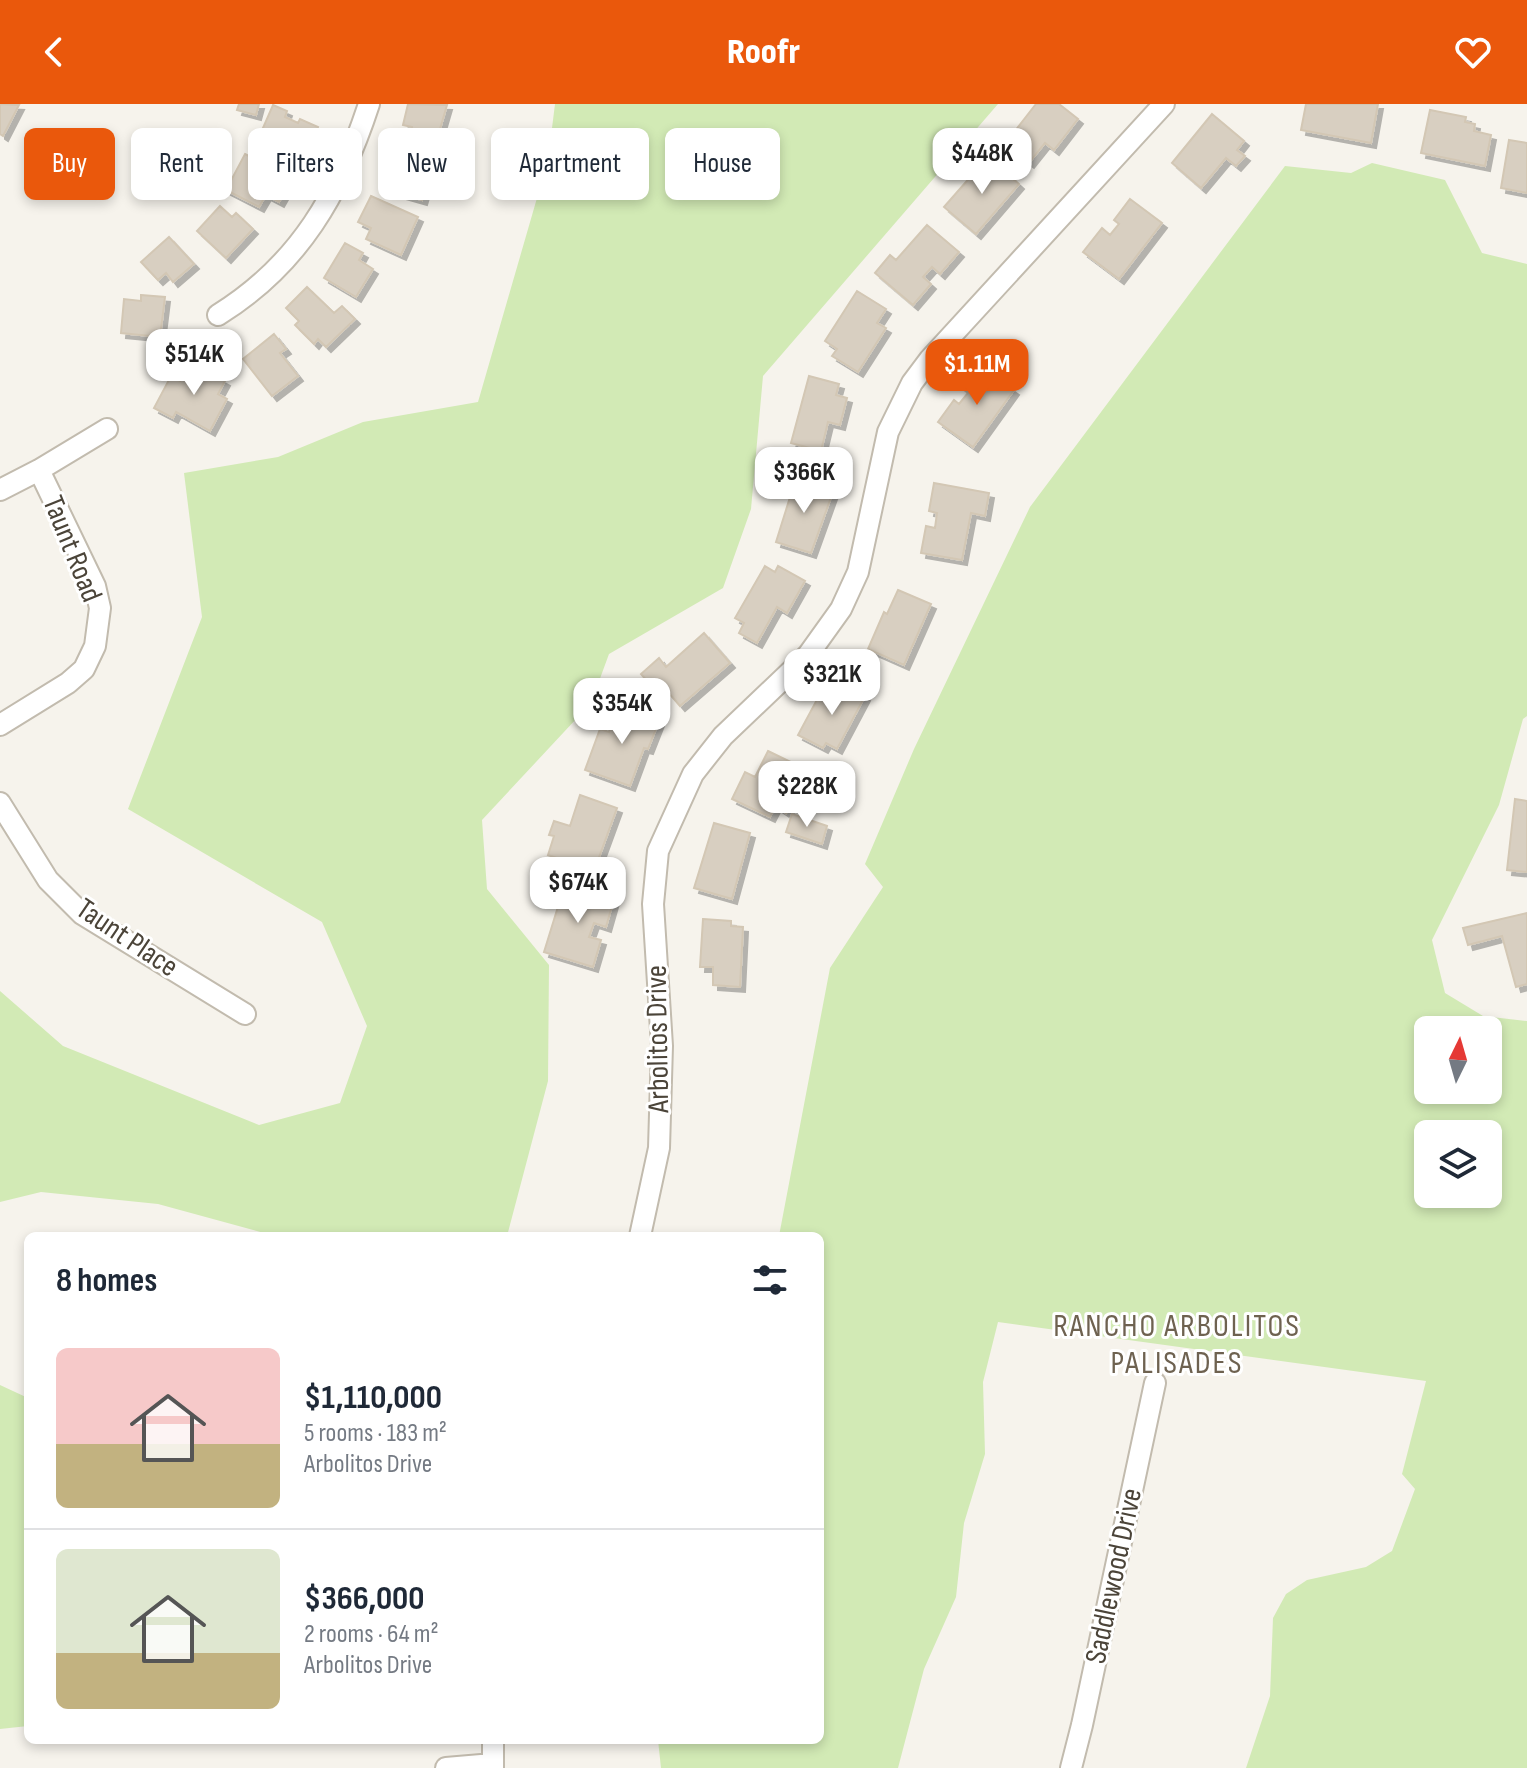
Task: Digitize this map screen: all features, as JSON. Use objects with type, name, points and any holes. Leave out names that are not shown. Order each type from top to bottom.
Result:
[{"type":"street","points":[[218,315],[248,297],[293,252],[335,191],[369,104]]},
{"type":"street","name":"Arbolitos Drive","points":[[641,1232],[659,1148],[662,1046],[654,891],[658,851],[674,811],[693,774],[723,736],[808,655],[841,609],[858,572],[888,432],[912,383],[941,347],[1164,104]]},
{"type":"street","points":[[0,490],[107,429]]},
{"type":"street","name":"Taunt Road","points":[[0,725],[68,683],[84,669],[95,646],[100,608],[95,586],[39,470]]},
{"type":"street","name":"Taunt Place","points":[[0,803],[48,880],[82,914],[245,1014]]},
{"type":"street","name":"Saddlewood Drive","points":[[1071,1768],[1155,1383]]},
{"type":"street","points":[[446,1768],[493,1766],[493,1744]]},
{"type":"green space","points":[[555,104],[998,104],[763,376],[751,509],[723,588],[609,654],[591,703],[482,820],[487,889],[549,965],[548,1081],[508,1232],[260,1232],[158,1204],[41,1192],[0,1202],[0,991],[63,1046],[259,1125],[340,1103],[367,1026],[322,922],[128,809],[202,617],[184,473],[278,457],[363,422],[478,402],[536,200],[649,200],[649,128],[552,128]]},
{"type":"green space","points":[[1372,163],[1445,180],[1482,253],[1527,264],[1527,716],[1523,719],[1499,805],[1432,940],[1445,993],[1483,1016],[1414,1016],[1414,1104],[1502,1104],[1502,1018],[1527,1021],[1527,1768],[1246,1768],[1270,1696],[1273,1618],[1286,1594],[1307,1580],[1366,1567],[1392,1551],[1415,1489],[1402,1474],[1426,1381],[998,1322],[983,1382],[985,1454],[964,1523],[956,1597],[924,1669],[898,1768],[661,1768],[658,1744],[824,1744],[824,1232],[780,1232],[830,968],[883,887],[865,864],[914,749],[1030,507],[1285,166],[1351,173]]},
{"type":"green space","points":[[0,1385],[24,1396],[24,1726],[0,1729]]},
{"type":"building","points":[[0,104],[19,105],[3,136],[0,134]]},
{"type":"building","points":[[239,104],[259,104],[256,115],[237,110]]},
{"type":"building","points":[[408,104],[447,105],[440,128],[403,125]]},
{"type":"building","points":[[1036,104],[1059,104],[1078,119],[1054,150],[1045,143],[1029,163],[1004,145]]},
{"type":"building","points":[[1306,104],[1378,104],[1371,143],[1301,130]]},
{"type":"building","points":[[273,105],[287,111],[285,117],[298,123],[300,119],[318,127],[318,128],[263,128]]},
{"type":"building","points":[[1430,110],[1466,117],[1465,122],[1475,124],[1474,131],[1491,135],[1485,166],[1421,153]]},
{"type":"building","points":[[1212,114],[1244,141],[1237,150],[1245,156],[1236,166],[1226,158],[1201,188],[1172,163]]},
{"type":"building","points":[[1509,140],[1527,143],[1527,193],[1501,188]]},
{"type":"building","points":[[245,154],[248,156],[248,200],[263,200],[259,207],[232,193],[232,179]]},
{"type":"building","points":[[988,157],[1019,184],[976,234],[944,207]]},
{"type":"building","points":[[371,196],[418,217],[401,255],[366,239],[371,228],[358,222]]},
{"type":"building","points":[[1130,199],[1162,223],[1119,279],[1083,252],[1102,228],[1110,235],[1119,224],[1114,220]]},
{"type":"building","points":[[220,206],[232,217],[236,213],[253,229],[226,258],[197,231]]},
{"type":"building","points":[[927,225],[959,252],[940,274],[932,267],[923,277],[931,284],[913,305],[875,273],[890,255],[896,260]]},
{"type":"building","points":[[169,237],[194,264],[173,282],[166,273],[158,280],[141,262]]},
{"type":"building","points":[[345,243],[363,253],[359,260],[373,269],[356,297],[324,278]]},
{"type":"building","points":[[307,287],[334,313],[342,306],[355,319],[326,347],[318,339],[314,344],[295,325],[299,321],[286,308]]},
{"type":"building","points":[[857,291],[886,309],[877,323],[886,328],[858,372],[832,356],[837,349],[825,341]]},
{"type":"building","points":[[141,295],[165,297],[160,337],[121,333],[124,299],[141,301]]},
{"type":"building","points":[[274,334],[286,349],[280,353],[298,376],[272,396],[243,359]]},
{"type":"building","points":[[190,362],[225,381],[218,394],[227,399],[210,431],[176,412],[173,418],[154,408],[171,376],[180,381]]},
{"type":"building","points":[[980,366],[1014,390],[973,447],[938,422],[954,400],[959,404],[968,393],[963,389]]},
{"type":"building","points":[[809,376],[839,384],[836,395],[847,398],[840,425],[828,422],[821,451],[791,443]]},
{"type":"building","points":[[796,478],[834,489],[811,553],[776,542]]},
{"type":"building","points":[[934,483],[989,493],[985,516],[971,513],[962,560],[921,553],[926,526],[935,528],[937,513],[929,511]]},
{"type":"building","points":[[765,566],[775,572],[778,566],[805,581],[787,613],[777,607],[757,643],[739,633],[744,623],[735,618]]},
{"type":"building","points":[[898,590],[931,604],[904,665],[868,649],[884,612],[887,614]]},
{"type":"building","points":[[704,633],[730,663],[680,706],[662,685],[656,691],[641,674],[659,658],[666,667]]},
{"type":"building","points":[[840,683],[865,696],[837,749],[826,743],[823,748],[798,735],[820,694],[831,700]]},
{"type":"building","points":[[618,706],[659,721],[648,749],[644,748],[630,786],[585,770],[600,729],[609,732]]},
{"type":"building","points":[[768,751],[797,765],[770,817],[732,799],[745,772],[755,777]]},
{"type":"building","points":[[792,782],[801,788],[786,813],[777,807]]},
{"type":"building","points":[[580,795],[617,808],[594,871],[548,855],[554,836],[549,835],[554,821],[570,826]]},
{"type":"building","points":[[1515,799],[1527,801],[1527,872],[1507,870]]},
{"type":"building","points":[[792,814],[827,826],[822,844],[786,832]]},
{"type":"building","points":[[714,823],[750,833],[732,899],[694,888]]},
{"type":"building","points":[[565,884],[614,899],[606,927],[594,923],[589,937],[601,940],[593,967],[544,952]]},
{"type":"building","points":[[1527,913],[1527,984],[1516,987],[1502,936],[1468,945],[1463,928]]},
{"type":"building","points":[[703,919],[731,921],[731,926],[743,927],[740,987],[713,985],[713,967],[700,967]]},
{"type":"district","name":"RANCHO ARBOLITOS PALISADES","points":[[1177,1344]]}]
